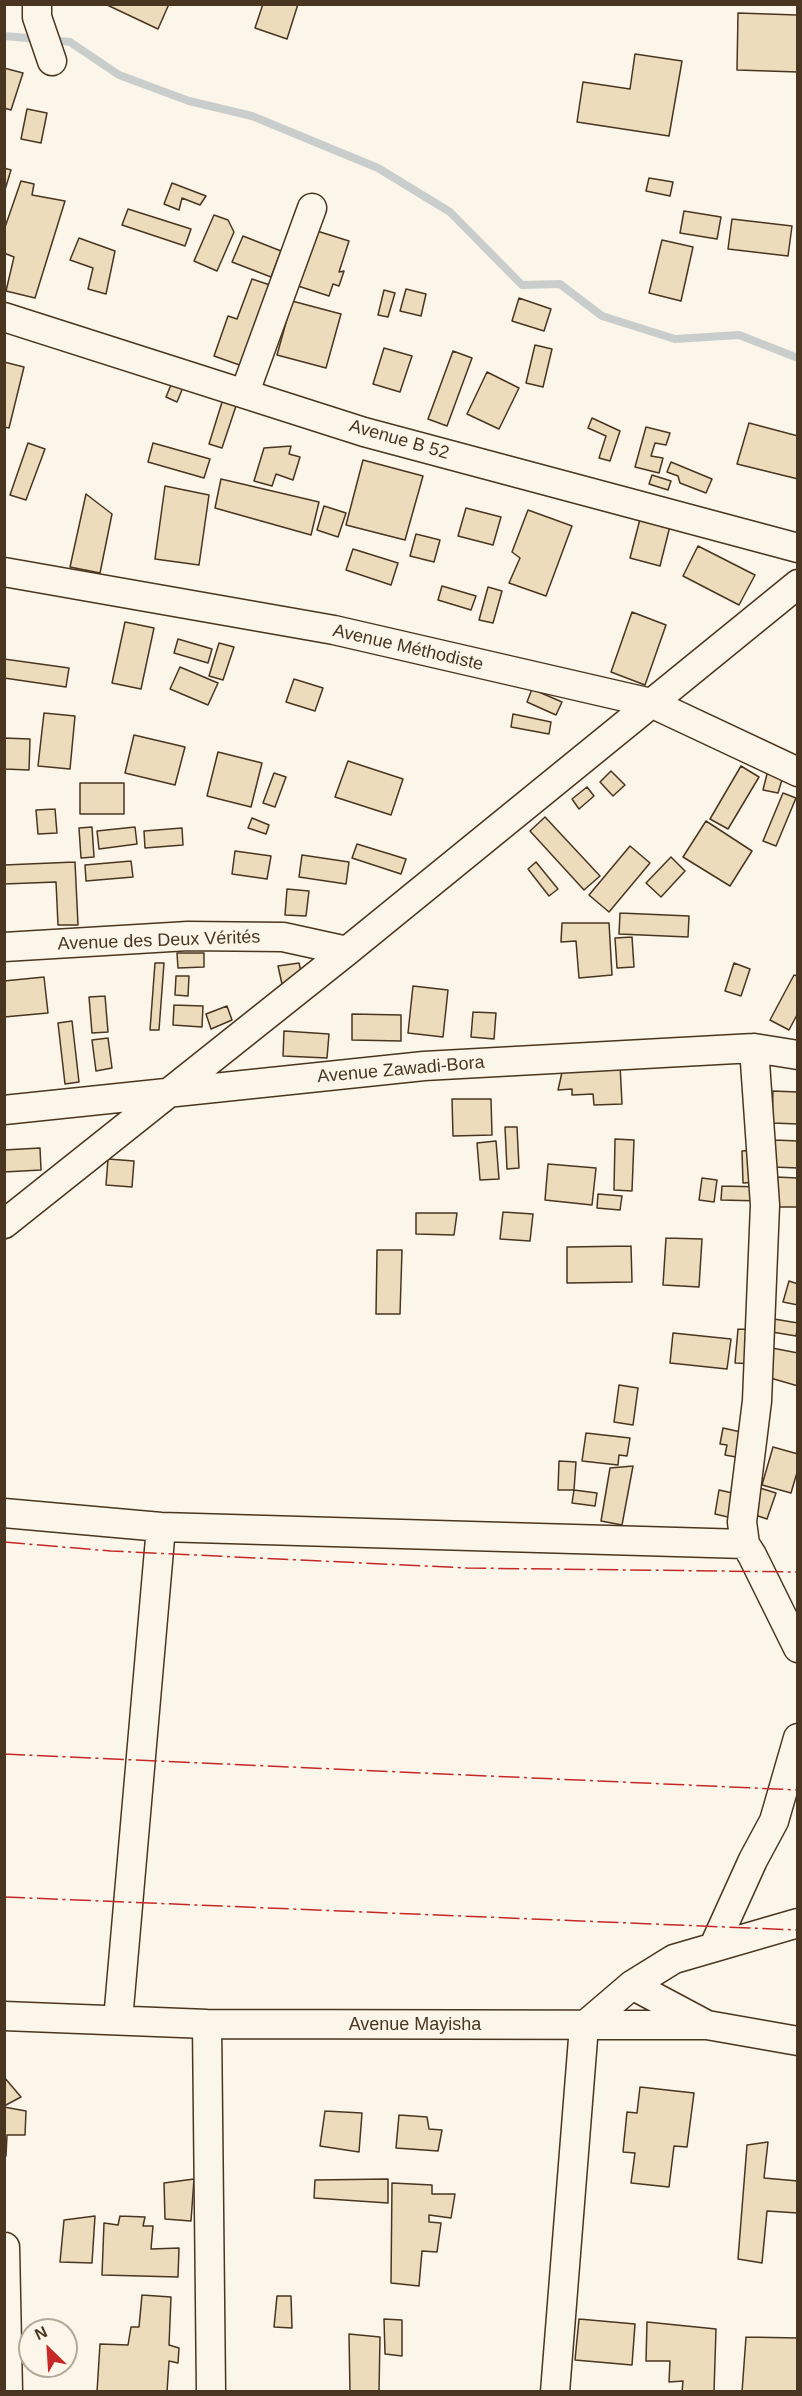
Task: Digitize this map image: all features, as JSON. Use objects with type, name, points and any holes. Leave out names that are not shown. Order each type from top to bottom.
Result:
[{"type":"street","points":[[37,11],[52,61]]},
{"type":"street","points":[[245,392],[312,208]]},
{"type":"street","name":"Avenue B 52","points":[[4,316],[364,432],[798,548]]},
{"type":"street","name":"Avenue Méthodiste","points":[[4,572],[334,630],[651,703],[798,772]]},
{"type":"street","points":[[4,1224],[172,1093],[798,584]]},
{"type":"street","name":"Avenue des Deux Vérités","points":[[4,947],[188,936],[283,937],[347,951]]},
{"type":"street","points":[[754,1048],[765,1205],[757,1401],[742,1522],[745,1544],[798,1648]]},
{"type":"street","name":"Avenue Zawadi-Bora","points":[[4,1110],[424,1066],[754,1048],[798,1055]]},
{"type":"street","points":[[4,1513],[161,1527],[745,1544]]},
{"type":"street","points":[[118,2020],[161,1527]]},
{"type":"street","points":[[714,1946],[753,1860],[774,1821],[798,1738]]},
{"type":"street","points":[[555,2391],[584,2026],[632,1985],[674,1959],[798,1923]]},
{"type":"street","points":[[632,1985],[707,2025],[798,2041]]},
{"type":"street","name":"Avenue Mayisha","points":[[4,2016],[207,2024],[707,2025]]},
{"type":"street","points":[[207,2024],[211,2391]]},
{"type":"street","points":[[4,2247],[8,2391]]},
{"type":"building","points":[[105,4],[169,4],[158,29]]},
{"type":"building","points":[[263,4],[298,4],[287,39],[255,28]]},
{"type":"building","points":[[798,4],[798,72],[737,70],[738,13],[797,15]]},
{"type":"building","points":[[635,54],[682,61],[669,136],[577,122],[583,82],[630,89]]},
{"type":"building","points":[[4,68],[23,73],[11,110],[4,108]]},
{"type":"building","points":[[27,109],[47,113],[41,143],[21,139]]},
{"type":"building","points":[[4,168],[11,170],[4,193]]},
{"type":"building","points":[[649,178],[673,182],[670,196],[646,191]]},
{"type":"building","points":[[21,181],[34,184],[32,195],[65,201],[35,298],[6,291],[14,257],[4,253],[4,230]]},
{"type":"building","points":[[172,183],[206,196],[200,205],[182,198],[179,210],[164,204]]},
{"type":"building","points":[[128,209],[191,229],[185,246],[122,225]]},
{"type":"building","points":[[684,211],[721,217],[717,239],[680,233]]},
{"type":"building","points":[[214,215],[228,220],[234,232],[217,271],[194,261]]},
{"type":"building","points":[[732,219],[792,226],[788,256],[728,249]]},
{"type":"building","points":[[317,231],[349,241],[339,272],[344,271],[339,286],[333,284],[329,296],[298,286]]},
{"type":"building","points":[[243,236],[281,251],[271,277],[232,262]]},
{"type":"building","points":[[79,238],[115,251],[106,294],[88,289],[93,268],[70,260]]},
{"type":"building","points":[[662,240],[693,247],[681,301],[649,293]]},
{"type":"building","points":[[252,279],[276,287],[248,368],[214,356],[228,316],[237,319]]},
{"type":"building","points":[[406,289],[426,294],[421,316],[400,311]]},
{"type":"building","points":[[384,290],[395,293],[388,317],[378,315]]},
{"type":"building","points":[[519,298],[551,309],[544,331],[512,321]]},
{"type":"building","points":[[292,301],[341,314],[326,368],[277,355]]},
{"type":"building","points":[[535,345],[552,349],[543,387],[526,383]]},
{"type":"building","points":[[384,348],[412,356],[400,392],[373,384]]},
{"type":"building","points":[[453,351],[472,358],[447,426],[428,419]]},
{"type":"building","points":[[4,362],[24,367],[9,428],[4,427]]},
{"type":"building","points":[[487,372],[519,388],[499,429],[467,414]]},
{"type":"building","points":[[175,375],[186,380],[177,402],[166,397]]},
{"type":"building","points":[[223,399],[237,403],[222,448],[209,444]]},
{"type":"building","points":[[592,418],[620,431],[610,461],[599,458],[606,436],[588,428]]},
{"type":"building","points":[[749,423],[798,436],[798,479],[737,464]]},
{"type":"building","points":[[646,427],[670,433],[666,445],[655,443],[651,456],[663,458],[659,473],[635,467]]},
{"type":"building","points":[[28,443],[45,449],[26,500],[10,495]]},
{"type":"building","points":[[153,443],[210,459],[204,478],[148,462]]},
{"type":"building","points":[[291,446],[289,454],[300,457],[293,480],[276,474],[272,486],[254,481],[264,448]]},
{"type":"building","points":[[363,460],[423,476],[405,540],[346,525]]},
{"type":"building","points":[[671,462],[712,479],[706,493],[680,483],[678,476],[667,472]]},
{"type":"building","points":[[652,475],[671,481],[668,490],[649,484]]},
{"type":"building","points":[[221,479],[319,502],[311,535],[215,508]]},
{"type":"building","points":[[165,486],[209,495],[199,565],[155,559]]},
{"type":"building","points":[[86,494],[112,514],[100,573],[70,567]]},
{"type":"building","points":[[324,506],[346,513],[338,537],[317,530]]},
{"type":"building","points":[[466,508],[501,517],[493,545],[458,536]]},
{"type":"building","points":[[528,510],[572,526],[546,596],[509,583],[520,558],[512,552]]},
{"type":"building","points":[[640,519],[670,526],[660,566],[630,558]]},
{"type":"building","points":[[416,534],[440,540],[434,562],[410,556]]},
{"type":"building","points":[[698,546],[755,575],[739,605],[683,576]]},
{"type":"building","points":[[353,549],[398,563],[391,585],[346,570]]},
{"type":"building","points":[[442,586],[476,596],[471,610],[438,600]]},
{"type":"building","points":[[488,587],[502,591],[493,623],[479,620]]},
{"type":"building","points":[[632,612],[666,625],[645,685],[611,672]]},
{"type":"building","points":[[125,622],[154,628],[141,689],[112,683]]},
{"type":"building","points":[[178,639],[212,649],[208,663],[174,653]]},
{"type":"building","points":[[219,643],[234,647],[223,680],[209,676]]},
{"type":"building","points":[[4,659],[69,668],[66,687],[4,678]]},
{"type":"building","points":[[180,667],[218,683],[208,705],[170,689]]},
{"type":"building","points":[[294,679],[323,688],[315,711],[286,702]]},
{"type":"building","points":[[532,689],[562,702],[556,715],[527,702]]},
{"type":"building","points":[[44,713],[75,716],[70,769],[38,766]]},
{"type":"building","points":[[513,714],[551,722],[549,734],[511,727]]},
{"type":"building","points":[[134,735],[185,747],[175,785],[125,773]]},
{"type":"building","points":[[4,738],[30,739],[29,770],[4,769]]},
{"type":"building","points":[[218,752],[262,763],[251,807],[207,796]]},
{"type":"building","points":[[348,761],[403,779],[391,815],[335,797]]},
{"type":"building","points":[[741,766],[759,777],[728,829],[710,819]]},
{"type":"building","points":[[768,770],[784,773],[778,793],[763,790]]},
{"type":"building","points":[[611,771],[625,785],[613,796],[600,782]]},
{"type":"building","points":[[274,773],[286,777],[275,807],[263,803]]},
{"type":"building","points":[[80,783],[124,783],[124,814],[80,814]]},
{"type":"building","points":[[587,787],[594,796],[579,809],[572,799]]},
{"type":"building","points":[[783,793],[796,798],[776,846],[763,841]]},
{"type":"building","points":[[55,809],[57,833],[38,834],[36,810]]},
{"type":"building","points":[[545,817],[600,876],[584,890],[530,831]]},
{"type":"building","points":[[252,818],[269,825],[266,834],[248,828]]},
{"type":"building","points":[[706,821],[752,851],[730,886],[683,857]]},
{"type":"building","points":[[92,827],[94,857],[81,858],[79,828]]},
{"type":"building","points":[[135,827],[137,844],[99,849],[97,831]]},
{"type":"building","points":[[182,828],[183,845],[145,848],[144,831]]},
{"type":"building","points":[[357,844],[406,859],[401,874],[352,858]]},
{"type":"building","points":[[630,846],[650,863],[609,912],[589,895]]},
{"type":"building","points":[[235,851],[271,856],[267,879],[232,874]]},
{"type":"building","points":[[302,855],[349,862],[346,884],[299,877]]},
{"type":"building","points":[[671,857],[685,871],[661,897],[646,883]]},
{"type":"building","points":[[131,861],[133,877],[86,881],[85,865]]},
{"type":"building","points":[[75,862],[78,925],[58,925],[56,882],[4,884],[4,865]]},
{"type":"building","points":[[536,862],[558,889],[549,896],[528,869]]},
{"type":"building","points":[[287,889],[309,891],[306,916],[285,915]]},
{"type":"building","points":[[620,913],[689,916],[688,937],[619,934]]},
{"type":"building","points":[[562,923],[609,923],[612,975],[579,978],[576,941],[561,942]]},
{"type":"building","points":[[632,937],[634,967],[617,968],[615,938]]},
{"type":"building","points":[[177,953],[204,953],[204,967],[178,968]]},
{"type":"building","points":[[155,963],[164,963],[159,1030],[150,1030]]},
{"type":"building","points":[[299,963],[303,980],[282,984],[278,966]]},
{"type":"building","points":[[734,963],[750,969],[741,996],[725,991]]},
{"type":"building","points":[[794,975],[798,976],[798,1013],[789,1030],[770,1020]]},
{"type":"building","points":[[176,976],[189,976],[188,996],[175,995]]},
{"type":"building","points":[[44,977],[48,1013],[4,1017],[4,981]]},
{"type":"building","points":[[413,986],[448,990],[443,1037],[408,1033]]},
{"type":"building","points":[[105,996],[108,1032],[92,1033],[89,997]]},
{"type":"building","points":[[174,1005],[203,1006],[202,1027],[173,1025]]},
{"type":"building","points":[[227,1006],[232,1020],[211,1029],[206,1014]]},
{"type":"building","points":[[473,1012],[496,1013],[494,1039],[471,1037]]},
{"type":"building","points":[[352,1014],[401,1015],[401,1041],[352,1040]]},
{"type":"building","points":[[72,1021],[79,1082],[65,1084],[58,1023]]},
{"type":"building","points":[[284,1031],[329,1034],[327,1058],[283,1056]]},
{"type":"building","points":[[108,1038],[112,1068],[96,1071],[92,1040]]},
{"type":"building","points":[[620,1065],[622,1104],[594,1105],[593,1094],[572,1095],[572,1089],[558,1090],[563,1068]]},
{"type":"building","points":[[773,1091],[798,1092],[798,1124],[772,1123]]},
{"type":"building","points":[[452,1099],[491,1099],[492,1135],[453,1136]]},
{"type":"building","points":[[505,1127],[517,1127],[519,1168],[507,1169]]},
{"type":"building","points":[[615,1139],[634,1140],[632,1191],[614,1190]]},
{"type":"building","points":[[775,1140],[798,1141],[798,1168],[773,1167]]},
{"type":"building","points":[[496,1141],[499,1179],[480,1180],[477,1143]]},
{"type":"building","points":[[40,1148],[41,1170],[4,1172],[4,1150]]},
{"type":"building","points":[[759,1150],[760,1182],[743,1183],[742,1151]]},
{"type":"building","points":[[108,1159],[134,1161],[132,1187],[106,1185]]},
{"type":"building","points":[[548,1164],[596,1168],[592,1205],[545,1200]]},
{"type":"building","points":[[776,1177],[798,1178],[798,1207],[775,1207]]},
{"type":"building","points":[[702,1178],[717,1180],[714,1202],[699,1200]]},
{"type":"building","points":[[722,1186],[762,1187],[762,1201],[721,1200]]},
{"type":"building","points":[[598,1194],[622,1196],[620,1210],[597,1208]]},
{"type":"building","points":[[503,1212],[533,1214],[530,1241],[500,1239]]},
{"type":"building","points":[[416,1213],[457,1213],[454,1235],[416,1234]]},
{"type":"building","points":[[666,1238],[702,1239],[699,1287],[663,1285]]},
{"type":"building","points":[[631,1246],[632,1282],[567,1283],[567,1247]]},
{"type":"building","points":[[377,1250],[402,1250],[400,1314],[376,1314]]},
{"type":"building","points":[[789,1281],[798,1284],[798,1305],[783,1302]]},
{"type":"building","points":[[774,1319],[798,1323],[796,1336],[772,1332]]},
{"type":"building","points":[[738,1329],[759,1330],[756,1364],[735,1363]]},
{"type":"building","points":[[673,1333],[731,1339],[727,1369],[670,1363]]},
{"type":"building","points":[[772,1348],[798,1353],[798,1386],[767,1377]]},
{"type":"building","points":[[619,1385],[638,1388],[633,1425],[614,1422]]},
{"type":"building","points":[[723,1428],[741,1432],[736,1457],[725,1455],[727,1445],[720,1444]]},
{"type":"building","points":[[586,1433],[630,1438],[627,1456],[619,1455],[618,1465],[582,1461]]},
{"type":"building","points":[[773,1447],[798,1454],[798,1469],[791,1493],[762,1485]]},
{"type":"building","points":[[559,1461],[576,1462],[574,1490],[558,1490]]},
{"type":"building","points":[[633,1466],[622,1525],[601,1521],[610,1468]]},
{"type":"building","points":[[760,1488],[776,1493],[767,1519],[752,1514]]},
{"type":"building","points":[[574,1490],[597,1493],[595,1506],[572,1503]]},
{"type":"building","points":[[719,1490],[737,1494],[732,1518],[715,1514]]},
{"type":"building","points":[[4,2077],[21,2097],[4,2106]]},
{"type":"building","points":[[640,2087],[694,2093],[687,2147],[674,2146],[669,2187],[631,2183],[635,2153],[623,2152],[627,2112],[637,2113]]},
{"type":"building","points":[[4,2107],[26,2111],[25,2135],[7,2135],[6,2156]]},
{"type":"building","points":[[325,2111],[362,2113],[359,2152],[320,2146]]},
{"type":"building","points":[[399,2115],[427,2117],[429,2129],[442,2130],[438,2151],[396,2148]]},
{"type":"building","points":[[768,2142],[764,2178],[798,2181],[798,2213],[767,2211],[762,2263],[738,2259],[747,2145]]},
{"type":"building","points":[[194,2179],[191,2221],[165,2219],[164,2183]]},
{"type":"building","points":[[388,2179],[388,2203],[314,2198],[315,2180]]},
{"type":"building","points":[[392,2183],[432,2185],[432,2194],[455,2194],[451,2218],[429,2215],[429,2222],[441,2223],[437,2252],[422,2251],[419,2286],[391,2283]]},
{"type":"building","points":[[95,2216],[92,2263],[60,2262],[64,2220]]},
{"type":"building","points":[[120,2216],[145,2217],[143,2226],[153,2226],[151,2249],[179,2248],[178,2277],[102,2275],[104,2223],[118,2225]]},
{"type":"building","points":[[142,2295],[171,2297],[169,2345],[179,2348],[178,2363],[169,2361],[167,2392],[97,2392],[100,2344],[128,2345],[131,2327],[139,2327]]},
{"type":"building","points":[[277,2296],[291,2296],[292,2328],[274,2327]]},
{"type":"building","points":[[384,2319],[402,2320],[402,2356],[385,2354]]},
{"type":"building","points":[[579,2319],[635,2324],[632,2365],[575,2360]]},
{"type":"building","points":[[647,2322],[716,2329],[714,2392],[682,2392],[683,2381],[669,2382],[670,2361],[646,2361]]},
{"type":"building","points":[[349,2334],[380,2337],[379,2392],[350,2392]]},
{"type":"building","points":[[746,2337],[798,2338],[798,2392],[742,2392]]},
{"type":"waterway","points":[[4,36],[39,39]]},
{"type":"waterway","points":[[51,40],[70,42],[119,75],[189,101],[252,116],[378,168],[450,212],[522,285],[560,284],[602,316],[675,339],[739,335],[798,358]]},
{"type":"power","points":[[4,1542],[111,1551],[467,1568],[798,1572]]},
{"type":"power","points":[[4,1754],[798,1790]]},
{"type":"power","points":[[4,1897],[798,1930]]}]
